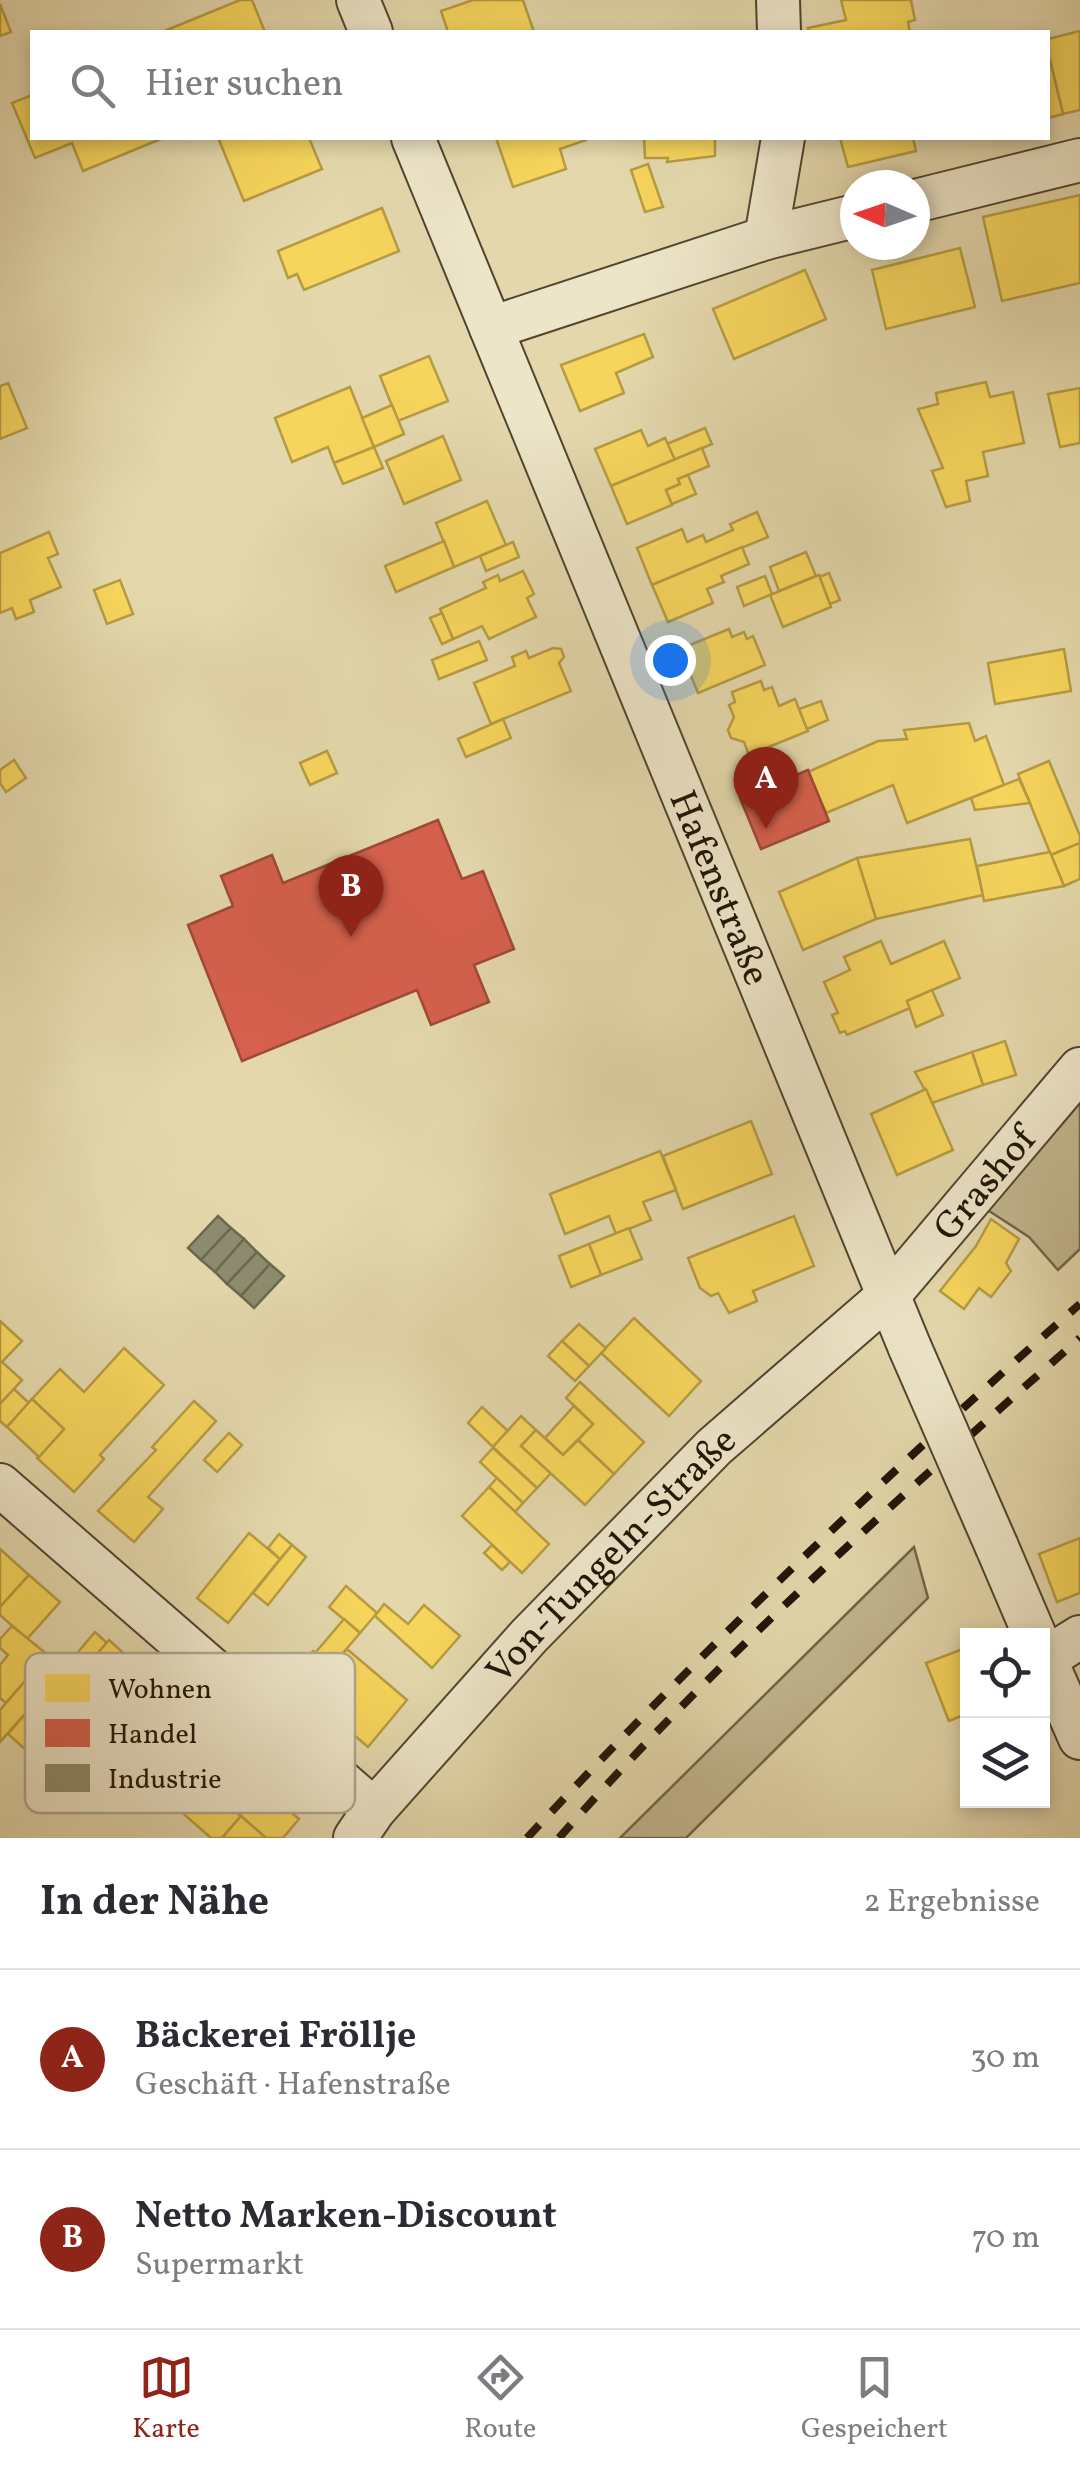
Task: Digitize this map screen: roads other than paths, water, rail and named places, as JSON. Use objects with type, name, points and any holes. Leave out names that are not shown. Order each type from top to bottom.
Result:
[{"type":"street","points":[[358,0],[370,30]]},
{"type":"street","points":[[778,0],[779,30]]},
{"type":"street","name":"Hafenstraße","points":[[414,140],[910,1348],[997,1546],[1051,1646],[1080,1738]]},
{"type":"street","points":[[766,238],[784,140]]},
{"type":"street","points":[[930,197],[1080,160]]},
{"type":"street","points":[[491,328],[766,238],[840,220]]},
{"type":"street","name":"Grashof","points":[[888,1295],[1080,1069]]},
{"type":"street","name":"Von-Tungeln-Straße","points":[[365,1824],[528,1636],[714,1447],[888,1295]]},
{"type":"street","points":[[0,1486],[180,1653]]},
{"type":"railway","points":[[527,1838],[797,1564],[1080,1304]]},
{"type":"railway","points":[[559,1838],[746,1642],[1080,1338]]},
{"type":"place","name":"Bäckerei Fröllje","points":[[766,829]]},
{"type":"place","name":"Netto Marken-Discount","points":[[351,937]]}]
